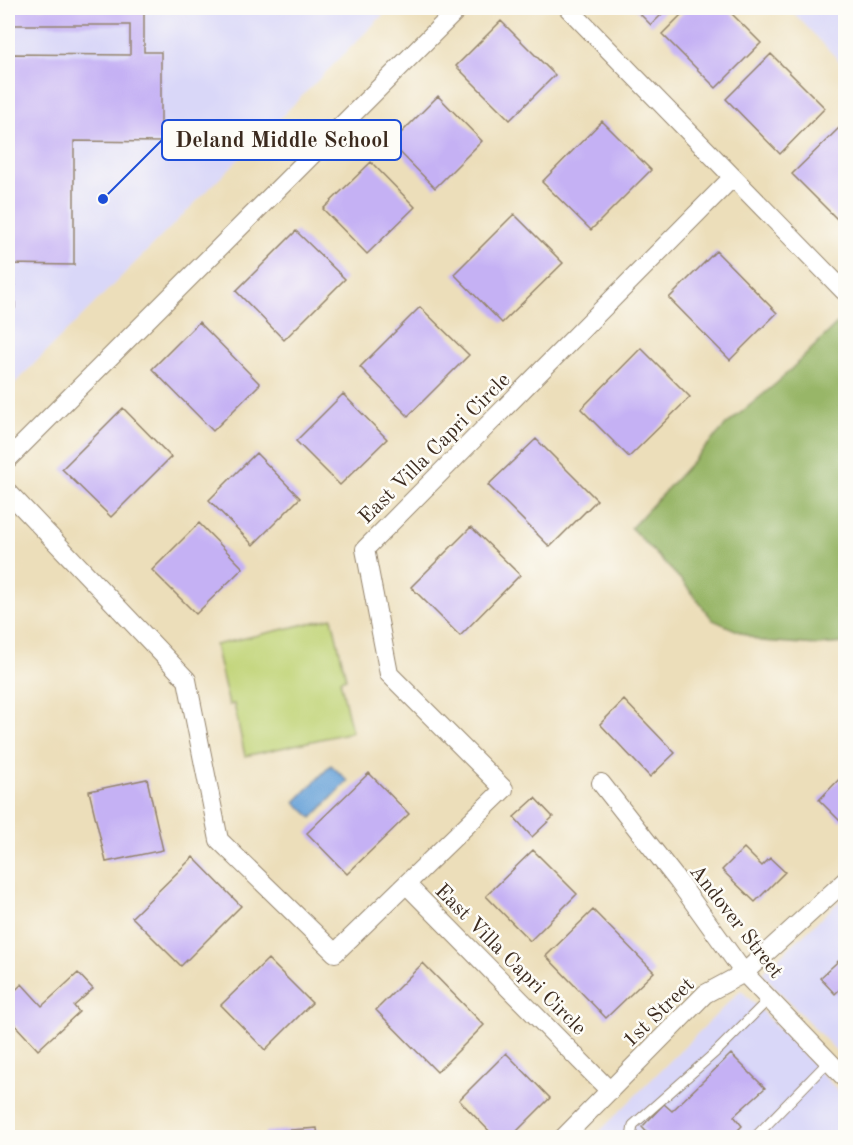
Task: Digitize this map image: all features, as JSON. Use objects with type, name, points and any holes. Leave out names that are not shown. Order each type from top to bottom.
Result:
[{"type":"street","points":[[8,459],[459,8]]},
{"type":"street","points":[[568,8],[844,291]]},
{"type":"street","name":"East Villa Capri Circle","points":[[8,492],[187,680],[219,840],[335,953],[504,789],[389,674],[365,549],[733,177]]},
{"type":"street","name":"Andover Street","points":[[601,783],[678,881],[744,973],[846,1079]]},
{"type":"street","name":"1st Street","points":[[563,1137],[705,994],[744,973],[846,880]]},
{"type":"street","name":"East Villa Capri Circle","points":[[406,884],[610,1091]]},
{"type":"lane","points":[[631,1137],[633,1125],[718,1050],[769,999]]},
{"type":"lane","points":[[754,1137],[829,1061]]},
{"type":"shaded area","points":[[8,8],[390,8],[8,390]]},
{"type":"shaded area","points":[[789,8],[845,8],[845,67]]},
{"type":"shaded area","points":[[845,896],[845,1060],[762,973]]},
{"type":"shaded area","points":[[741,990],[845,1098],[845,1137],[593,1138]]},
{"type":"green space","points":[[845,316],[845,643],[818,645],[760,641],[713,620],[683,582],[631,528],[726,425],[778,382]]},
{"type":"green space","points":[[332,618],[346,678],[340,680],[352,732],[245,756],[234,704],[229,705],[215,645]]},
{"type":"water","points":[[331,765],[348,781],[312,818],[295,802]]},
{"type":"building","points":[[8,8],[144,8],[144,52],[161,52],[161,142],[74,141],[74,265],[8,264],[8,54],[130,55],[130,25],[8,25]]},
{"type":"building","points":[[634,8],[668,8],[651,25]]},
{"type":"building","points":[[688,8],[726,8],[761,43],[716,88],[662,34]]},
{"type":"building","points":[[501,21],[555,75],[510,120],[456,66]]},
{"type":"building","points":[[771,54],[825,108],[780,154],[726,99]]},
{"type":"building","points":[[438,96],[482,141],[435,188],[391,143]]},
{"type":"building","points":[[602,121],[651,170],[591,230],[542,182]]},
{"type":"building","points":[[839,128],[846,134],[846,228],[792,174]]},
{"type":"building","points":[[371,162],[415,207],[367,254],[323,209]]},
{"type":"building","points":[[514,214],[563,263],[502,323],[454,274]]},
{"type":"building","points":[[296,231],[345,279],[284,340],[236,291]]},
{"type":"building","points":[[716,251],[777,313],[730,360],[669,298]]},
{"type":"building","points":[[8,268],[14,268],[15,308],[8,308]]},
{"type":"building","points":[[420,307],[469,355],[408,416],[360,367]]},
{"type":"building","points":[[199,322],[260,384],[213,431],[152,369]]},
{"type":"building","points":[[641,348],[690,397],[629,457],[581,409]]},
{"type":"building","points":[[343,394],[387,439],[340,485],[296,441]]},
{"type":"building","points":[[123,408],[171,457],[111,517],[62,469]]},
{"type":"building","points":[[536,439],[597,500],[550,547],[488,485]]},
{"type":"building","points":[[256,453],[300,498],[253,545],[209,500]]},
{"type":"building","points":[[199,523],[243,568],[196,614],[152,570]]},
{"type":"building","points":[[471,527],[520,575],[460,636],[411,587]]},
{"type":"building","points":[[624,700],[675,753],[650,777],[600,724]]},
{"type":"building","points":[[846,772],[846,816],[840,821],[819,800]]},
{"type":"building","points":[[369,773],[409,814],[347,874],[307,833]]},
{"type":"building","points":[[147,779],[163,850],[106,862],[89,791]]},
{"type":"building","points":[[535,798],[553,817],[532,837],[514,817]]},
{"type":"building","points":[[744,848],[762,866],[770,858],[785,872],[755,902],[722,870]]},
{"type":"building","points":[[533,850],[577,894],[530,941],[486,896]]},
{"type":"building","points":[[193,857],[241,906],[181,966],[132,917]]},
{"type":"building","points":[[593,910],[654,972],[606,1018],[546,956]]},
{"type":"building","points":[[846,954],[846,983],[835,994],[820,978]]},
{"type":"building","points":[[268,959],[312,1003],[265,1050],[221,1005]]},
{"type":"building","points":[[423,963],[484,1025],[437,1072],[376,1010]]},
{"type":"building","points":[[78,973],[93,989],[74,1006],[79,1012],[38,1050],[15,1025],[8,1031],[8,997],[22,984],[42,1006]]},
{"type":"building","points":[[506,1053],[550,1098],[510,1138],[496,1138],[459,1100]]},
{"type":"building","points":[[731,1054],[765,1088],[734,1116],[742,1126],[730,1138],[652,1138],[642,1127],[664,1104],[672,1111]]},
{"type":"building","points":[[317,1128],[318,1138],[265,1138],[265,1132]]},
{"type":"place","name":"Deland Middle School","points":[[103,199]]}]
